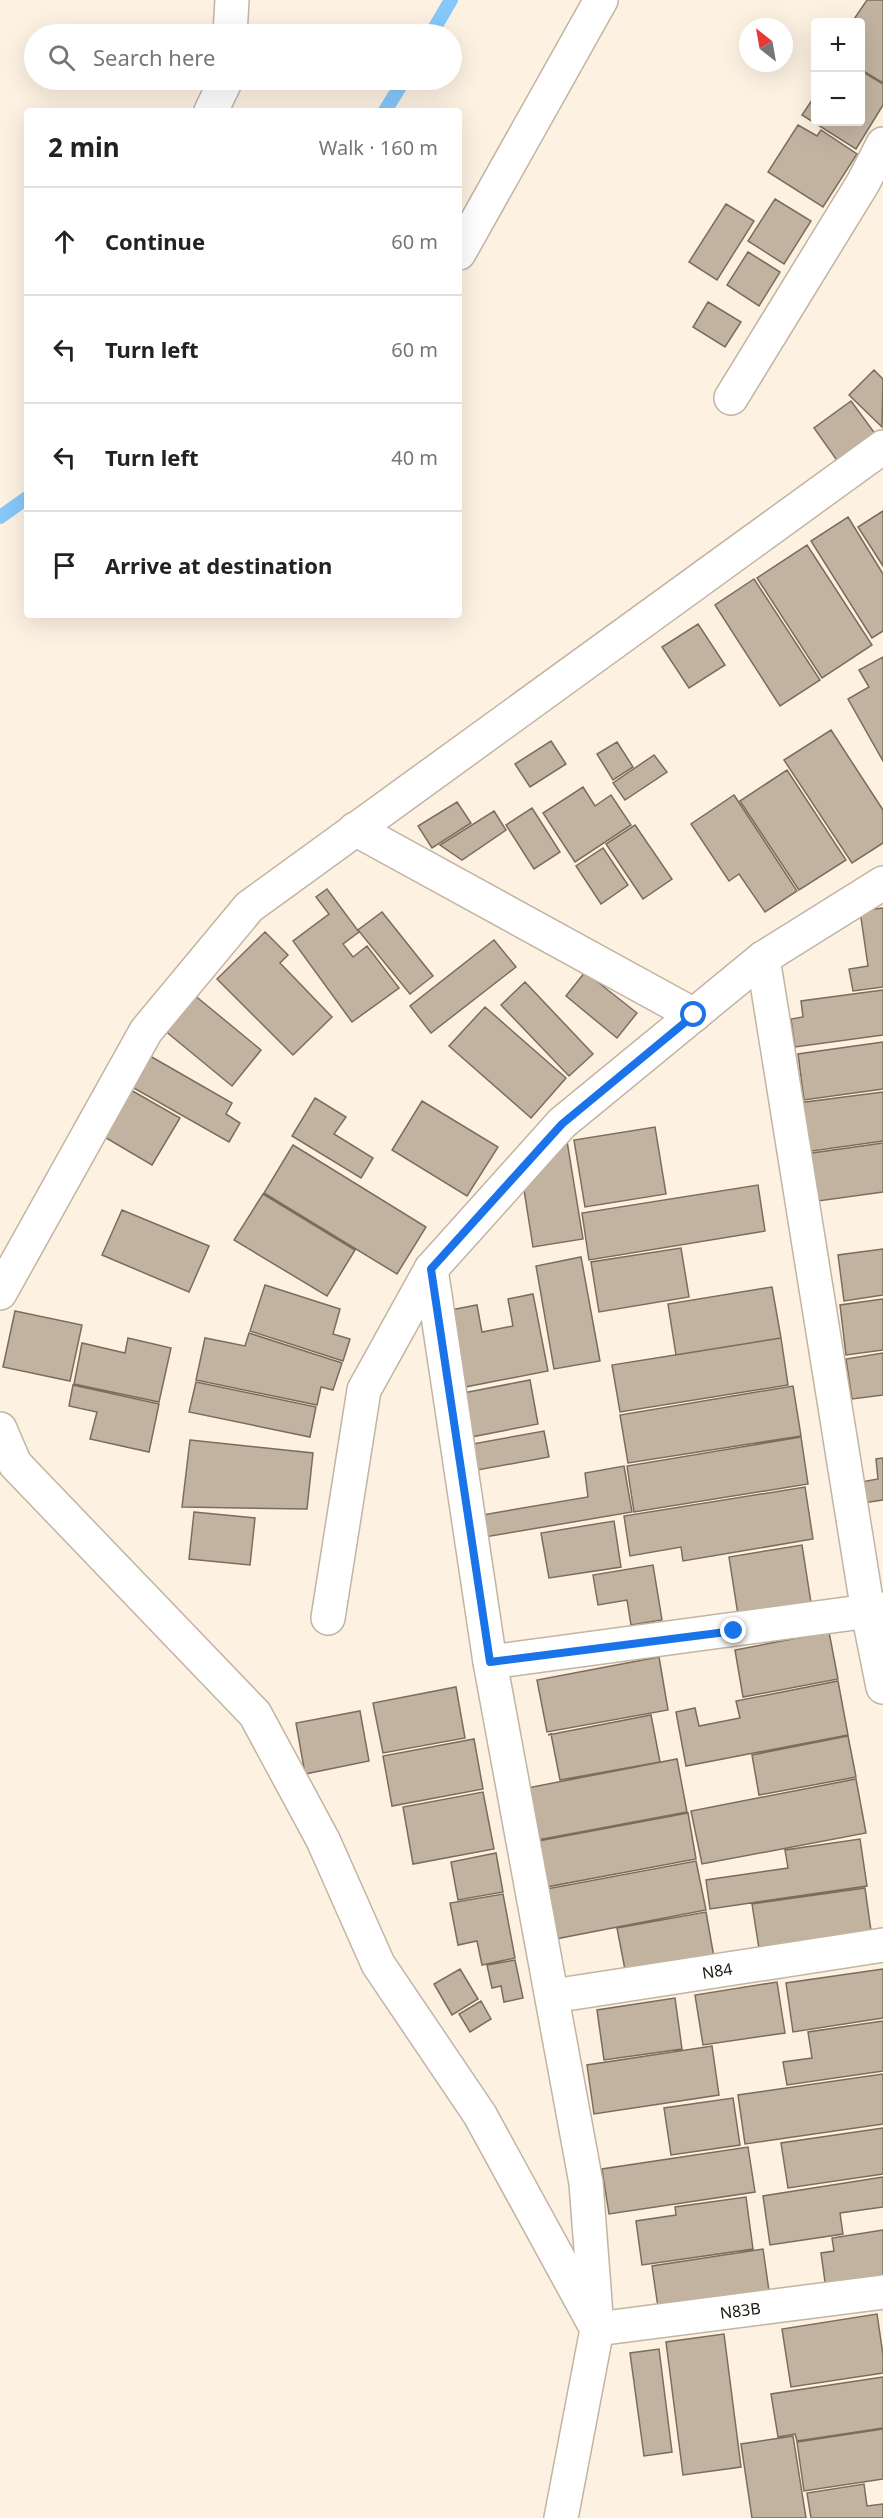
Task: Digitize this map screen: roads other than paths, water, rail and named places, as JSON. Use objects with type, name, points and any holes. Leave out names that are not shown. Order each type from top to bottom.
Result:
[{"type":"street","points":[[231,24],[232,0]]},
{"type":"street","points":[[462,248],[601,0]]},
{"type":"street","points":[[212,108],[221,90]]},
{"type":"street","points":[[731,398],[863,183],[883,144]]},
{"type":"street","points":[[0,1293],[146,1030],[249,907],[883,447]]},
{"type":"street","points":[[355,829],[694,1015]]},
{"type":"street","points":[[328,1618],[364,1390],[431,1269],[562,1124],[763,958],[883,883]]},
{"type":"street","points":[[763,958],[875,1611],[883,1687]]},
{"type":"street","points":[[431,1269],[490,1662],[586,2183],[597,2329],[561,2518]]},
{"type":"street","points":[[0,1429],[15,1464],[255,1714],[323,1840],[378,1964],[480,2115],[597,2329]]},
{"type":"street","points":[[490,1662],[875,1611]]},
{"type":"street","name":"N84","points":[[553,1996],[883,1945]]},
{"type":"street","name":"N83B","points":[[597,2329],[883,2292]]},
{"type":"waterway","points":[[437,24],[451,0]]},
{"type":"waterway","points":[[387,108],[398,90]]},
{"type":"waterway","points":[[0,517],[24,500]]}]
